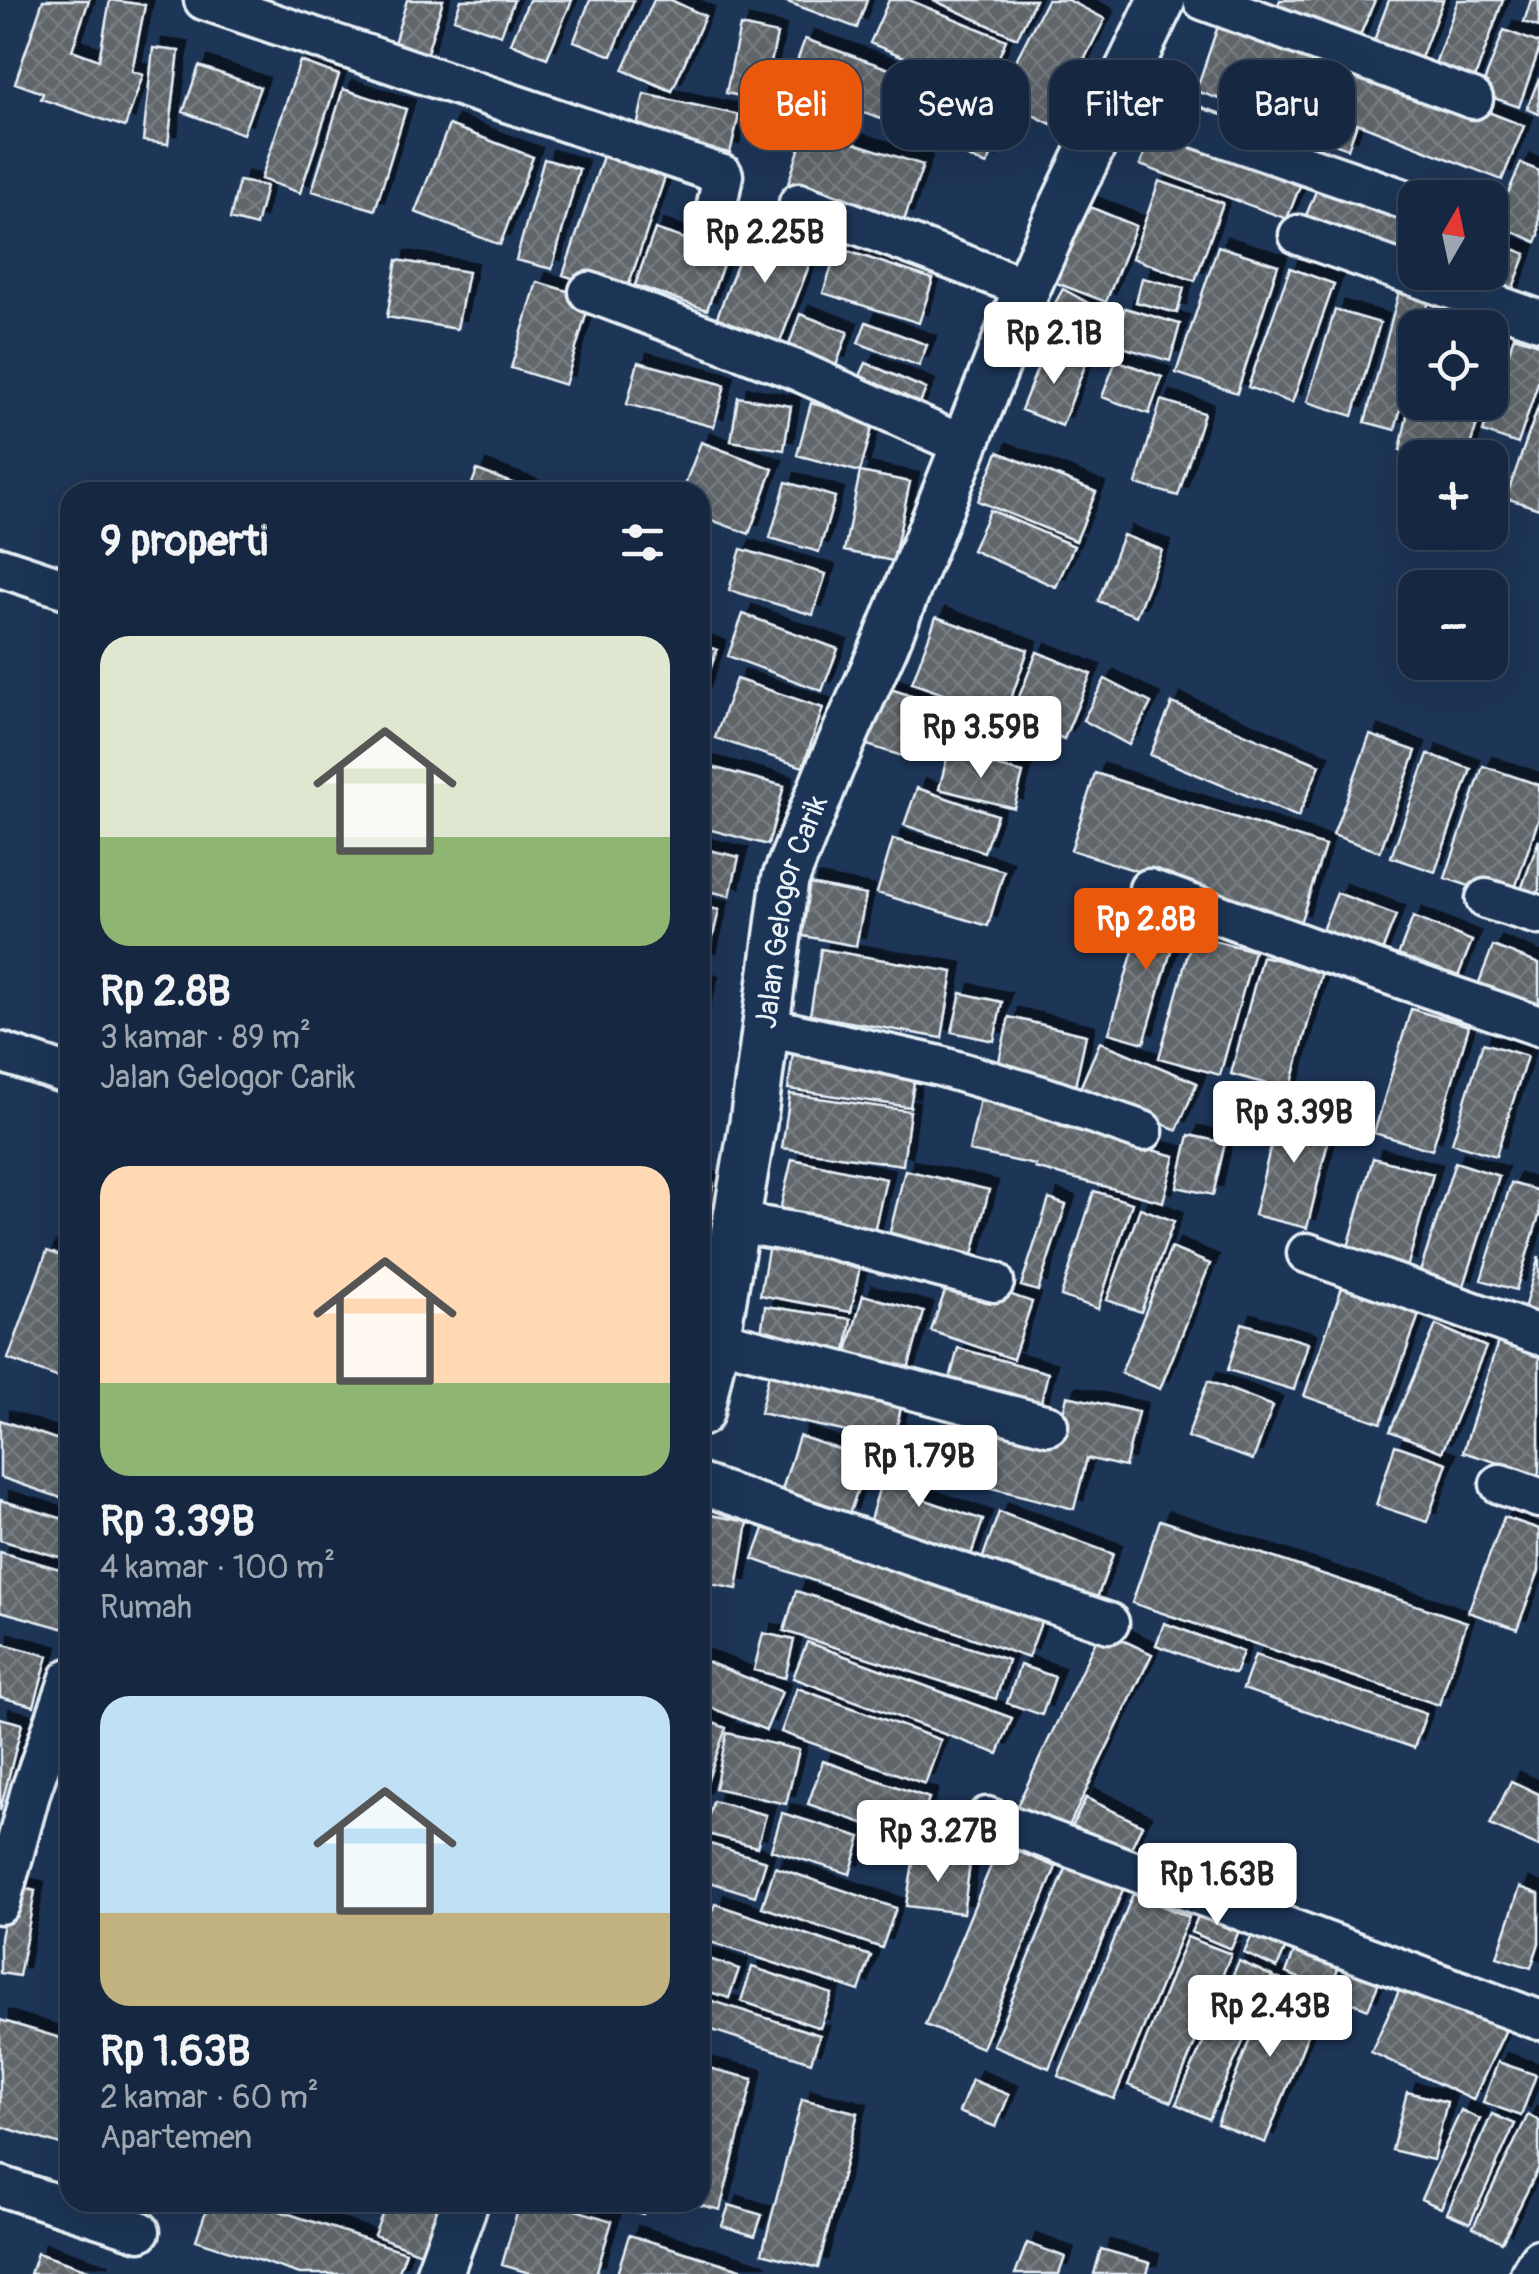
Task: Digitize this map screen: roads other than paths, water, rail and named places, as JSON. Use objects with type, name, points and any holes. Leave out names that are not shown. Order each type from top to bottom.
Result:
[{"type":"street","points":[[204,0],[723,174],[710,240]]},
{"type":"street","name":"Jalan Gelogor Carik","points":[[1133,60],[1162,0]]},
{"type":"street","points":[[1202,0],[1473,99]]},
{"type":"street","points":[[1199,128],[1398,197]]},
{"type":"street","name":"Jalan Gelogor Carik","points":[[710,1329],[736,1222],[767,1027],[784,880],[886,646],[1027,288],[1091,150]]},
{"type":"street","points":[[798,203],[1027,288]]},
{"type":"street","points":[[1300,234],[1539,320]]},
{"type":"street","points":[[590,292],[796,370],[964,446]]},
{"type":"street","points":[[0,568],[60,587]]},
{"type":"street","points":[[1149,889],[1539,1026]]},
{"type":"street","points":[[1486,899],[1539,916]]},
{"type":"street","points":[[767,1027],[936,1065],[1144,1132]]},
{"type":"street","points":[[0,1052],[60,1072]]},
{"type":"street","points":[[736,1222],[826,1238],[994,1282]]},
{"type":"street","points":[[1307,1252],[1539,1336]]},
{"type":"street","points":[[710,1338],[1048,1425]]},
{"type":"street","points":[[1500,1484],[1539,1498]]},
{"type":"street","points":[[710,1487],[1109,1624]]},
{"type":"street","points":[[0,1904],[31,1790],[60,1707]]},
{"type":"street","points":[[988,1817],[1539,2020]]},
{"type":"street","points":[[0,2186],[60,2205]]},
{"type":"street","points":[[81,2212],[140,2231]]},
{"type":"street","points":[[440,2274],[462,2212]]},
{"type":"street","points":[[1530,2274],[1539,2258]]}]
